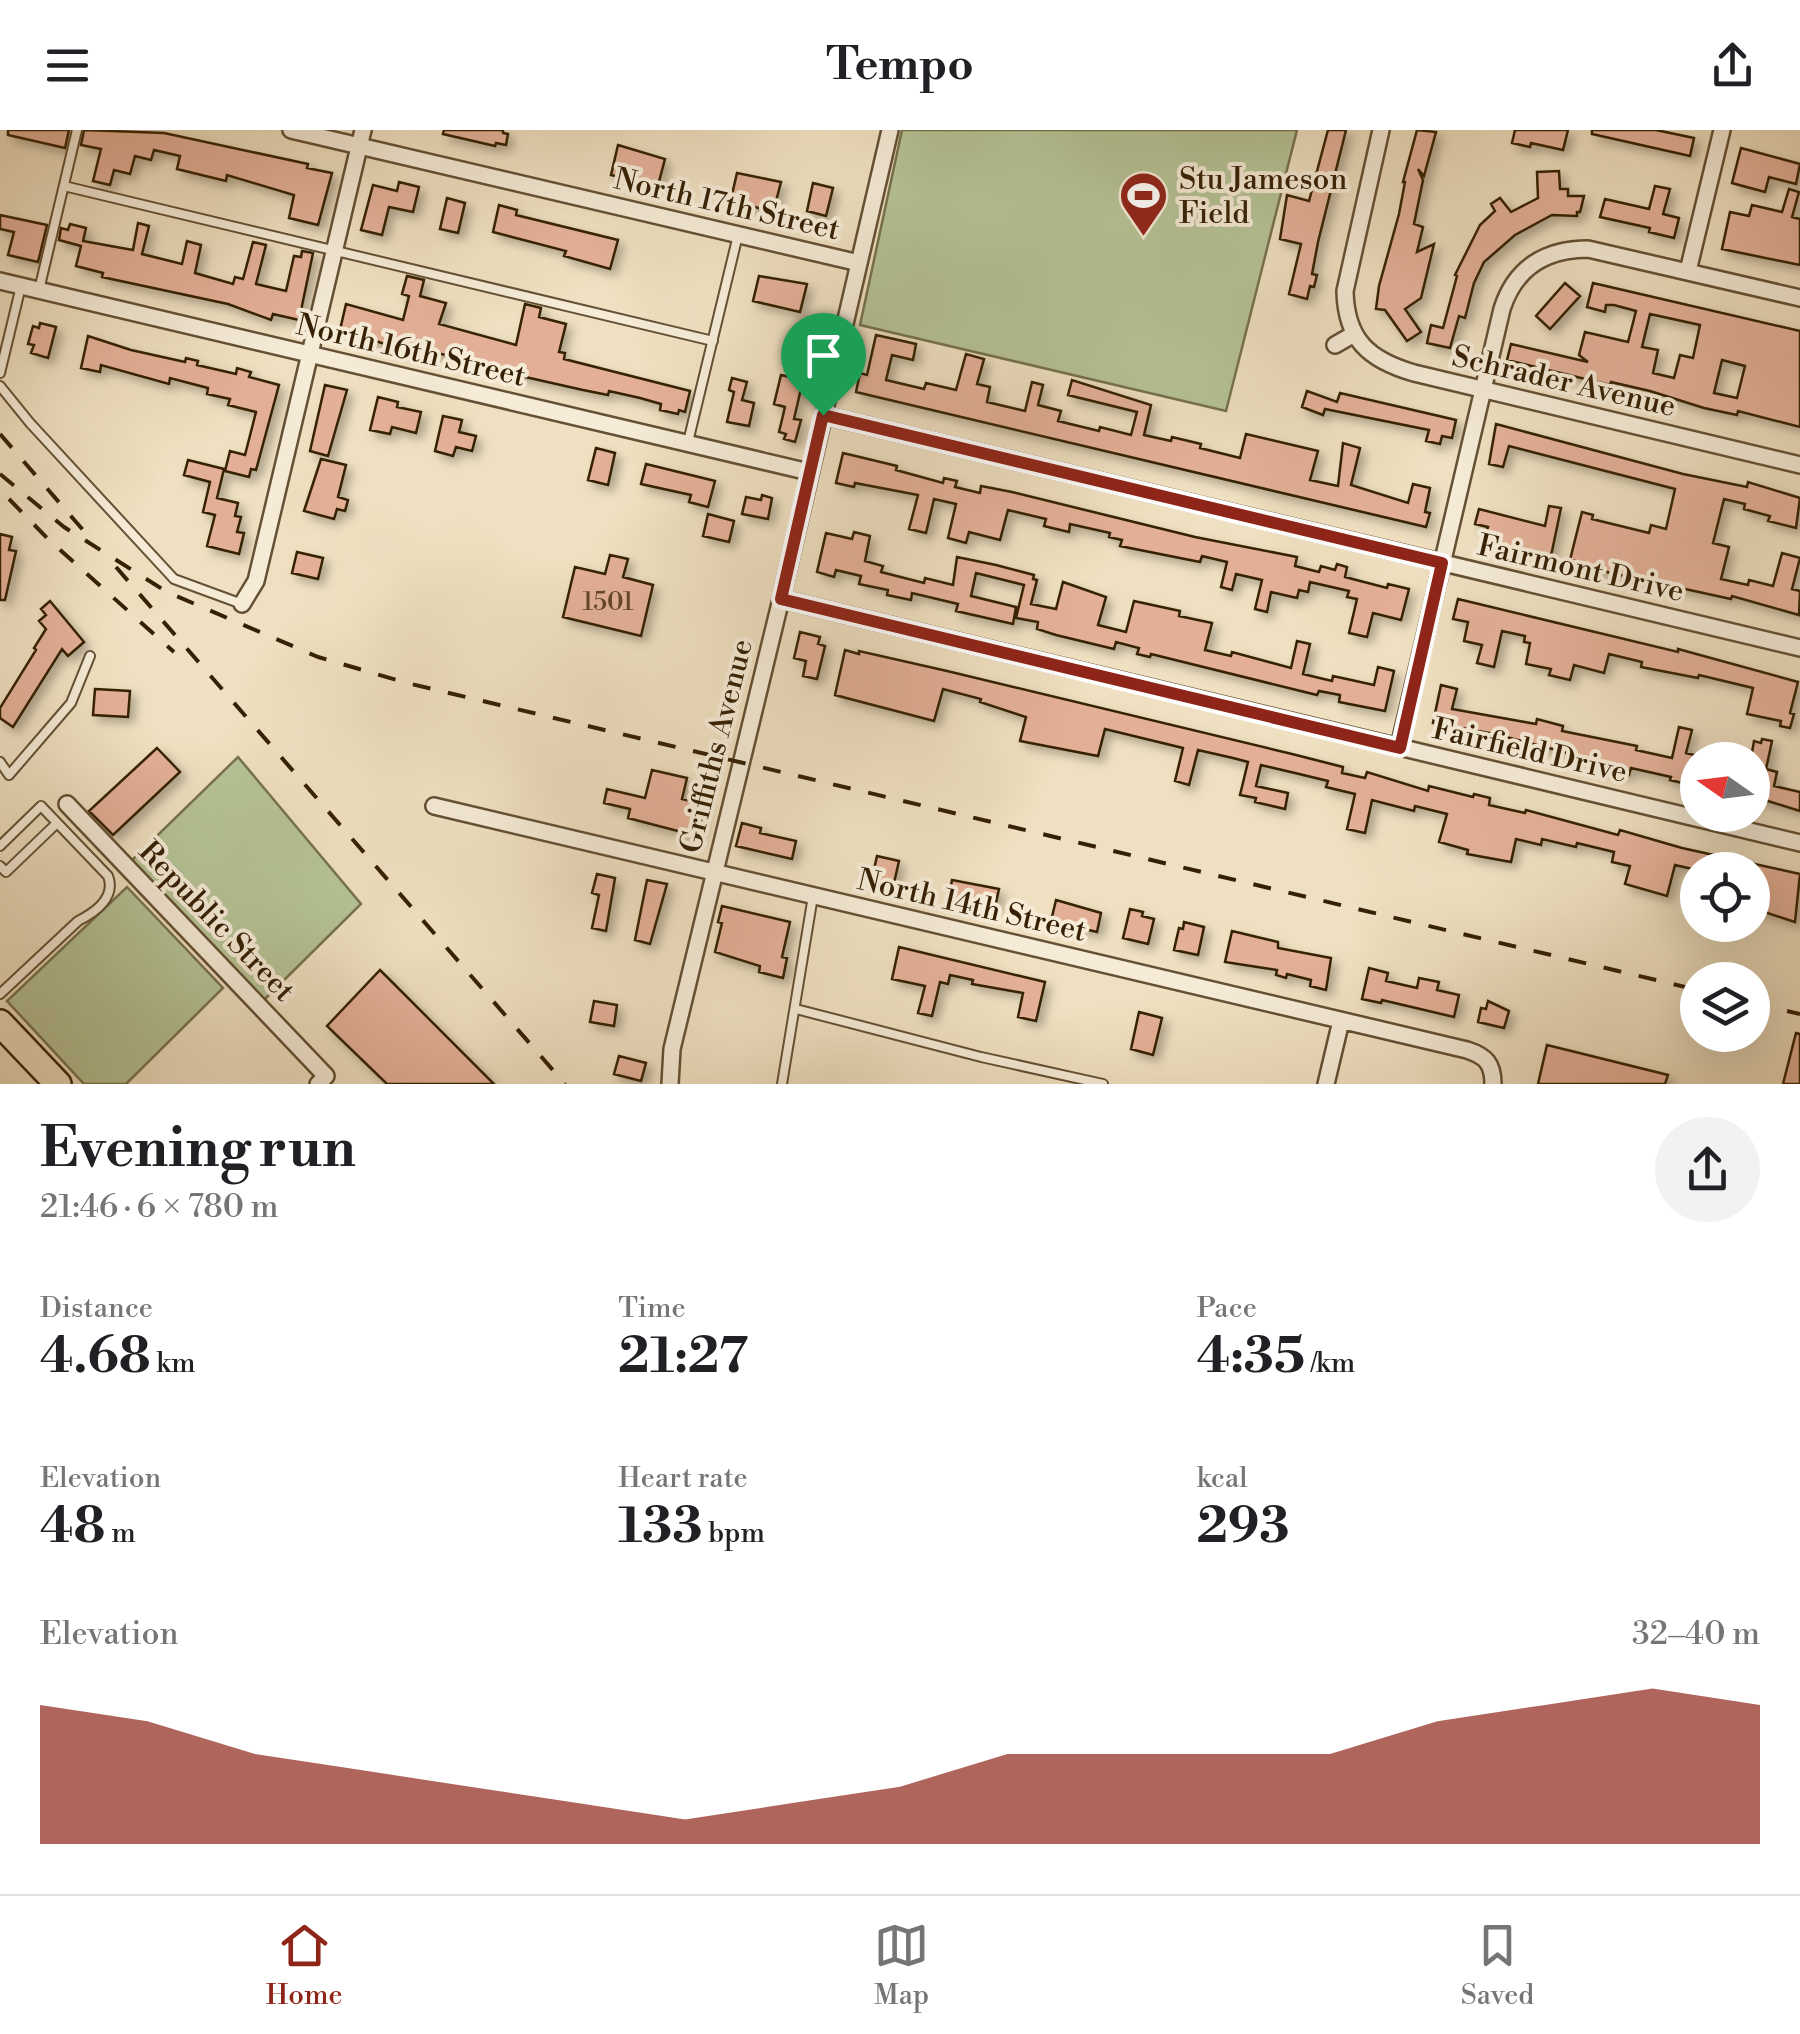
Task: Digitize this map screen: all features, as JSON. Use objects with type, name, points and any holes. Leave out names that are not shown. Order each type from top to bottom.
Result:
[{"type":"main road","points":[[5,1036],[58,1084]]},
{"type":"street","name":"North 17th Street","points":[[291,130],[361,138],[859,264]]},
{"type":"street","name":"Griffiths Avenue","points":[[670,1084],[672,1049],[890,130]]},
{"type":"street","name":"Schrader Avenue","points":[[1380,130],[1348,271],[1345,309],[1360,346],[1392,367],[1800,464]]},
{"type":"street","points":[[1688,271],[1722,130]]},
{"type":"street","points":[[242,604],[256,581],[361,138]]},
{"type":"street","points":[[1400,748],[1483,389],[1507,293],[1517,276],[1539,260],[1569,249],[1588,249],[1800,298]]},
{"type":"street","name":"North 16th Street","points":[[0,281],[810,472]]},
{"type":"street","points":[[1335,345],[1354,334]]},
{"type":"street","name":"Fairmont Drive","points":[[823,415],[1800,648]]},
{"type":"street","name":"Fairfield Drive","points":[[781,599],[1800,843]]},
{"type":"street","name":"Republic Street","points":[[67,804],[322,1080]]},
{"type":"street","name":"North 14th Street","points":[[434,806],[1467,1050],[1482,1055],[1492,1066],[1494,1084]]},
{"type":"street","points":[[1326,1084],[1341,1021]]},
{"type":"lane","points":[[40,290],[77,130]]},
{"type":"lane","points":[[64,186],[714,340]]},
{"type":"lane","points":[[688,442],[738,234]]},
{"type":"lane","points":[[0,373],[21,286]]},
{"type":"lane","points":[[0,386],[174,579],[242,604]]},
{"type":"lane","points":[[0,762],[9,774],[71,703],[90,656]]},
{"type":"lane","points":[[0,846],[41,806],[108,876],[111,891],[91,914],[78,921],[0,994]]},
{"type":"lane","points":[[0,866],[6,872],[57,822]]},
{"type":"lane","points":[[782,1084],[814,895]]},
{"type":"lane","points":[[796,1008],[982,1057],[1104,1084]]},
{"type":"green space","points":[[902,130],[1297,130],[1226,411],[860,325]]},
{"type":"green space","points":[[238,757],[361,904],[264,1000],[130,862]]},
{"type":"green space","points":[[127,887],[223,988],[126,1084],[84,1084],[7,1001]]},
{"type":"building","points":[[8,130],[69,130],[65,148],[8,135]]},
{"type":"building","points":[[84,130],[164,133],[308,164],[307,168],[332,173],[318,225],[289,218],[294,195],[227,175],[226,181],[177,169],[180,156],[154,150],[151,160],[135,156],[130,174],[114,170],[110,185],[93,181],[101,149],[81,145]]},
{"type":"building","points":[[444,130],[503,130],[508,134],[506,145],[495,146],[443,134]]},
{"type":"building","points":[[1328,130],[1346,130],[1318,242],[1312,274],[1317,275],[1307,299],[1289,294],[1301,244],[1280,239],[1287,195],[1309,201]]},
{"type":"building","points":[[1417,130],[1436,132],[1424,176],[1418,169],[1423,180],[1414,224],[1423,227],[1417,252],[1434,244],[1421,298],[1405,309],[1421,332],[1407,341],[1385,310],[1376,309]]},
{"type":"building","points":[[1515,130],[1568,130],[1563,150],[1512,143]]},
{"type":"building","points":[[1592,130],[1656,130],[1694,138],[1690,156],[1592,134]]},
{"type":"building","points":[[618,145],[665,159],[658,185],[611,175]]},
{"type":"building","points":[[1741,148],[1800,164],[1796,184],[1769,177],[1765,192],[1732,183]]},
{"type":"building","points":[[1559,171],[1560,189],[1568,189],[1568,196],[1584,196],[1577,216],[1552,215],[1515,235],[1484,262],[1465,318],[1459,316],[1450,348],[1427,343],[1431,325],[1443,328],[1455,275],[1480,225],[1495,211],[1491,204],[1500,198],[1511,212],[1538,198],[1537,172]]},
{"type":"building","points":[[737,173],[781,182],[773,213],[731,199]]},
{"type":"building","points":[[399,182],[419,187],[413,212],[389,207],[382,235],[361,230],[373,185],[397,191]]},
{"type":"building","points":[[813,183],[833,188],[826,216],[807,211]]},
{"type":"building","points":[[1655,186],[1670,189],[1663,214],[1679,218],[1674,238],[1649,232],[1650,228],[1600,217],[1605,199],[1649,209]]},
{"type":"building","points":[[1789,189],[1799,192],[1792,217],[1800,219],[1800,265],[1722,249],[1730,212],[1749,216],[1752,205],[1782,212]]},
{"type":"building","points":[[447,198],[465,203],[458,233],[440,229]]},
{"type":"building","points":[[499,205],[517,210],[516,215],[618,240],[610,269],[564,256],[566,251],[493,232]]},
{"type":"building","points":[[0,215],[47,225],[38,262],[8,255],[14,232],[0,229]]},
{"type":"building","points":[[138,223],[149,226],[142,254],[182,264],[187,241],[201,245],[195,273],[233,284],[235,277],[243,279],[253,242],[266,245],[256,284],[286,291],[294,256],[301,257],[302,251],[313,253],[299,320],[273,314],[271,320],[228,304],[102,277],[103,273],[76,266],[81,246],[59,240],[61,228],[68,230],[70,224],[86,228],[83,241],[133,250]]},
{"type":"building","points":[[407,276],[424,280],[420,296],[446,303],[439,324],[516,345],[525,304],[541,308],[539,317],[566,324],[559,352],[565,353],[564,359],[690,391],[685,412],[660,410],[661,404],[609,391],[608,395],[512,374],[512,370],[456,356],[401,349],[340,330],[346,304],[403,320],[409,296],[402,294]]},
{"type":"building","points":[[759,276],[807,284],[800,312],[753,301]]},
{"type":"building","points":[[1565,283],[1580,296],[1550,329],[1536,316]]},
{"type":"building","points":[[1593,283],[1800,331],[1800,427],[1507,360],[1511,344],[1588,362],[1579,355],[1585,332],[1628,342],[1636,311],[1614,305],[1606,305],[1605,312],[1587,307]],"holes":[[[1650,314],[1700,325],[1693,358],[1680,355],[1674,378],[1653,373],[1658,350],[1642,347]],[[1722,360],[1745,366],[1737,398],[1714,393]]]},
{"type":"building","points":[[40,323],[56,327],[48,358],[31,353],[34,345],[28,344],[33,326],[39,328]]},
{"type":"building","points":[[876,335],[916,344],[913,360],[892,355],[886,380],[924,389],[926,383],[956,390],[966,354],[984,359],[977,384],[990,387],[987,402],[1025,411],[1032,382],[1043,385],[1038,405],[1061,411],[1058,421],[1099,431],[1100,427],[1131,435],[1137,412],[1068,395],[1072,380],[1151,405],[1144,435],[1171,441],[1172,437],[1240,458],[1246,434],[1318,451],[1310,480],[1338,486],[1343,443],[1360,448],[1351,485],[1408,503],[1413,484],[1430,488],[1426,527],[856,392],[860,373],[867,375]]},
{"type":"building","points":[[88,336],[131,350],[185,362],[186,358],[198,361],[197,365],[236,374],[237,368],[251,372],[249,377],[279,385],[256,470],[251,469],[249,477],[225,471],[230,451],[245,455],[256,412],[228,405],[230,399],[207,394],[208,388],[170,378],[169,384],[101,365],[100,372],[81,368]]},
{"type":"building","points":[[781,375],[803,380],[794,419],[801,420],[795,442],[784,439],[786,434],[779,432],[785,407],[774,404]]},
{"type":"building","points":[[732,378],[747,382],[742,400],[754,403],[749,426],[727,422],[734,392],[729,390]]},
{"type":"building","points":[[325,385],[347,390],[328,456],[310,451]]},
{"type":"building","points":[[1307,391],[1337,402],[1340,393],[1456,420],[1452,438],[1442,436],[1440,444],[1426,441],[1429,430],[1325,409],[1323,415],[1302,407]]},
{"type":"building","points":[[378,397],[398,402],[397,407],[421,412],[416,433],[392,427],[390,434],[370,430]]},
{"type":"building","points":[[443,416],[462,420],[459,432],[476,436],[472,451],[456,447],[453,456],[435,451]]},
{"type":"building","points":[[1496,424],[1683,474],[1747,487],[1748,482],[1800,498],[1796,528],[1768,521],[1770,516],[1724,499],[1713,543],[1729,547],[1721,579],[1748,585],[1749,580],[1773,586],[1782,553],[1800,558],[1792,589],[1800,591],[1799,615],[1732,596],[1731,599],[1575,565],[1576,561],[1570,560],[1582,512],[1593,515],[1592,519],[1649,533],[1651,525],[1666,529],[1675,489],[1509,446],[1503,467],[1489,464]]},
{"type":"building","points":[[596,448],[615,453],[608,485],[588,480]]},
{"type":"building","points":[[843,453],[897,466],[896,470],[943,483],[944,478],[957,481],[955,487],[980,493],[981,486],[1012,492],[1195,537],[1297,557],[1295,566],[1319,572],[1321,566],[1335,570],[1337,564],[1347,567],[1345,577],[1387,588],[1388,584],[1409,589],[1401,620],[1373,613],[1367,637],[1349,633],[1357,599],[1347,597],[1349,591],[1310,582],[1308,592],[1299,590],[1297,598],[1271,592],[1267,612],[1255,609],[1262,580],[1236,574],[1232,590],[1221,587],[1227,562],[1202,556],[1200,562],[1120,546],[1122,540],[1109,537],[1110,533],[1070,524],[1069,532],[1044,526],[1046,519],[1008,510],[1000,540],[969,532],[966,543],[948,538],[956,504],[934,499],[926,533],[909,529],[918,495],[836,483]]},
{"type":"building","points":[[321,459],[346,465],[338,497],[348,500],[345,511],[337,509],[334,519],[304,511]]},
{"type":"building","points":[[188,460],[224,469],[217,498],[238,503],[235,516],[241,517],[237,532],[244,533],[239,554],[207,546],[215,515],[203,512],[210,482],[184,475]]},
{"type":"building","points":[[646,464],[715,481],[708,507],[689,502],[691,495],[641,484]]},
{"type":"building","points":[[762,495],[772,498],[768,519],[742,514],[746,497],[761,500]]},
{"type":"building","points":[[1549,506],[1561,508],[1551,556],[1484,540],[1488,527],[1475,524],[1479,509],[1545,526]]},
{"type":"building","points":[[708,514],[734,521],[729,542],[703,536]]},
{"type":"building","points":[[854,532],[870,536],[865,561],[883,566],[881,572],[924,583],[925,578],[953,585],[957,557],[1034,575],[1037,580],[1031,604],[1056,609],[1063,582],[1106,597],[1098,625],[1126,632],[1134,601],[1212,623],[1205,650],[1231,656],[1232,652],[1291,668],[1297,641],[1310,644],[1303,674],[1374,685],[1378,667],[1394,671],[1385,711],[1339,702],[1340,695],[1319,691],[1317,695],[1151,654],[1137,654],[1139,648],[1116,642],[1114,649],[1037,629],[1038,622],[1016,618],[1024,585],[976,573],[971,596],[1016,607],[1013,624],[956,611],[958,604],[912,593],[911,600],[887,595],[888,590],[859,584],[861,576],[836,570],[834,577],[817,572],[826,533],[852,539]]},
{"type":"building","points":[[0,534],[12,537],[9,550],[16,551],[5,600],[0,600]]},
{"type":"building","points":[[297,552],[323,558],[318,579],[292,573]]},
{"type":"building","points":[[610,555],[628,559],[623,577],[653,585],[641,636],[563,617],[575,567],[605,574]]},
{"type":"building","points":[[1458,599],[1678,649],[1798,682],[1790,728],[1780,726],[1781,721],[1747,714],[1753,688],[1641,667],[1642,662],[1609,654],[1604,673],[1574,665],[1570,680],[1549,675],[1551,669],[1526,664],[1530,643],[1524,642],[1525,636],[1502,631],[1494,667],[1477,663],[1482,645],[1464,641],[1468,622],[1453,619]]},
{"type":"building","points":[[50,601],[84,642],[68,656],[62,649],[13,727],[0,718],[0,708],[46,629],[39,621],[46,615],[41,609]]},
{"type":"building","points":[[800,632],[820,637],[818,644],[825,646],[817,679],[803,676],[806,661],[794,658]]},
{"type":"building","points":[[845,650],[859,651],[1292,754],[1343,767],[1342,773],[1365,778],[1367,772],[1428,791],[1429,786],[1473,797],[1474,794],[1490,798],[1489,805],[1525,813],[1526,810],[1618,835],[1620,830],[1700,852],[1680,852],[1680,866],[1675,865],[1667,896],[1625,884],[1630,866],[1612,862],[1614,852],[1577,843],[1576,847],[1542,839],[1541,845],[1516,839],[1511,862],[1467,854],[1468,850],[1439,842],[1447,814],[1415,806],[1414,811],[1372,800],[1365,833],[1347,829],[1355,794],[1326,787],[1328,781],[1261,765],[1256,786],[1288,793],[1285,809],[1255,802],[1256,798],[1240,795],[1248,762],[1233,758],[1198,750],[1189,785],[1175,781],[1183,748],[1105,729],[1098,756],[1020,741],[1026,717],[943,689],[934,721],[835,695]]},
{"type":"building","points":[[1441,685],[1457,689],[1452,709],[1536,724],[1537,719],[1563,726],[1562,731],[1637,746],[1636,750],[1672,758],[1679,727],[1692,730],[1689,742],[1680,742],[1680,782],[1631,768],[1629,775],[1600,768],[1602,762],[1495,734],[1433,723]]},
{"type":"building","points":[[95,689],[130,691],[128,717],[93,715]]},
{"type":"building","points":[[157,748],[180,772],[113,835],[89,811]]},
{"type":"building","points":[[652,770],[687,778],[682,799],[704,804],[697,836],[628,818],[630,809],[604,803],[607,789],[645,798]]},
{"type":"building","points":[[1770,770],[1777,772],[1774,786],[1800,792],[1800,811],[1770,802]]},
{"type":"building","points":[[742,823],[761,828],[760,833],[796,841],[792,859],[736,846]]},
{"type":"building","points":[[877,856],[899,861],[894,883],[872,878]]},
{"type":"building","points":[[1770,867],[1800,874],[1795,922],[1770,914]]},
{"type":"building","points":[[597,874],[615,878],[606,931],[592,928],[599,895],[592,893]]},
{"type":"building","points":[[647,880],[667,884],[650,944],[635,940]]},
{"type":"building","points":[[952,880],[999,889],[995,907],[949,896]]},
{"type":"building","points":[[1056,900],[1101,913],[1097,932],[1051,921]]},
{"type":"building","points":[[722,906],[790,922],[782,957],[787,958],[783,978],[715,952]]},
{"type":"building","points":[[1130,909],[1154,919],[1148,944],[1123,938]]},
{"type":"building","points":[[1184,922],[1204,927],[1198,955],[1174,950]]},
{"type":"building","points":[[1232,931],[1278,942],[1278,948],[1331,958],[1326,990],[1310,986],[1311,980],[1276,975],[1277,970],[1225,962]]},
{"type":"building","points":[[899,947],[1045,982],[1036,1021],[1018,1017],[1023,993],[972,984],[973,980],[950,975],[948,984],[940,982],[932,1016],[918,1013],[925,986],[892,979]]},
{"type":"building","points":[[1369,968],[1388,973],[1386,981],[1417,988],[1419,978],[1439,982],[1437,990],[1459,995],[1454,1017],[1362,999]]},
{"type":"building","points":[[380,970],[494,1084],[387,1084],[327,1026]]},
{"type":"building","points":[[594,1001],[617,1005],[614,1026],[590,1022]]},
{"type":"building","points":[[1488,1001],[1509,1011],[1504,1028],[1478,1022],[1481,1008],[1486,1009]]},
{"type":"building","points":[[1139,1012],[1162,1018],[1153,1055],[1131,1049]]},
{"type":"building","points":[[1796,1033],[1800,1034],[1800,1084],[1783,1084]]},
{"type":"building","points":[[1547,1045],[1668,1075],[1665,1084],[1538,1084]]},
{"type":"building","points":[[619,1056],[646,1063],[641,1081],[614,1074]]},
{"type":"railway","points":[[0,434],[83,530]]},
{"type":"railway","points":[[0,474],[64,527],[167,592],[318,657],[407,683],[1680,986]]},
{"type":"railway","points":[[9,499],[174,652]]},
{"type":"railway","points":[[116,567],[565,1084]]},
{"type":"railway","points":[[1770,1007],[1800,1014]]},
{"type":"place","name":"Stu Jameson Field","points":[[1144,238]]},
{"type":"route","points":[[823,415],[1442,563],[1400,748],[781,599],[823,415]]}]
